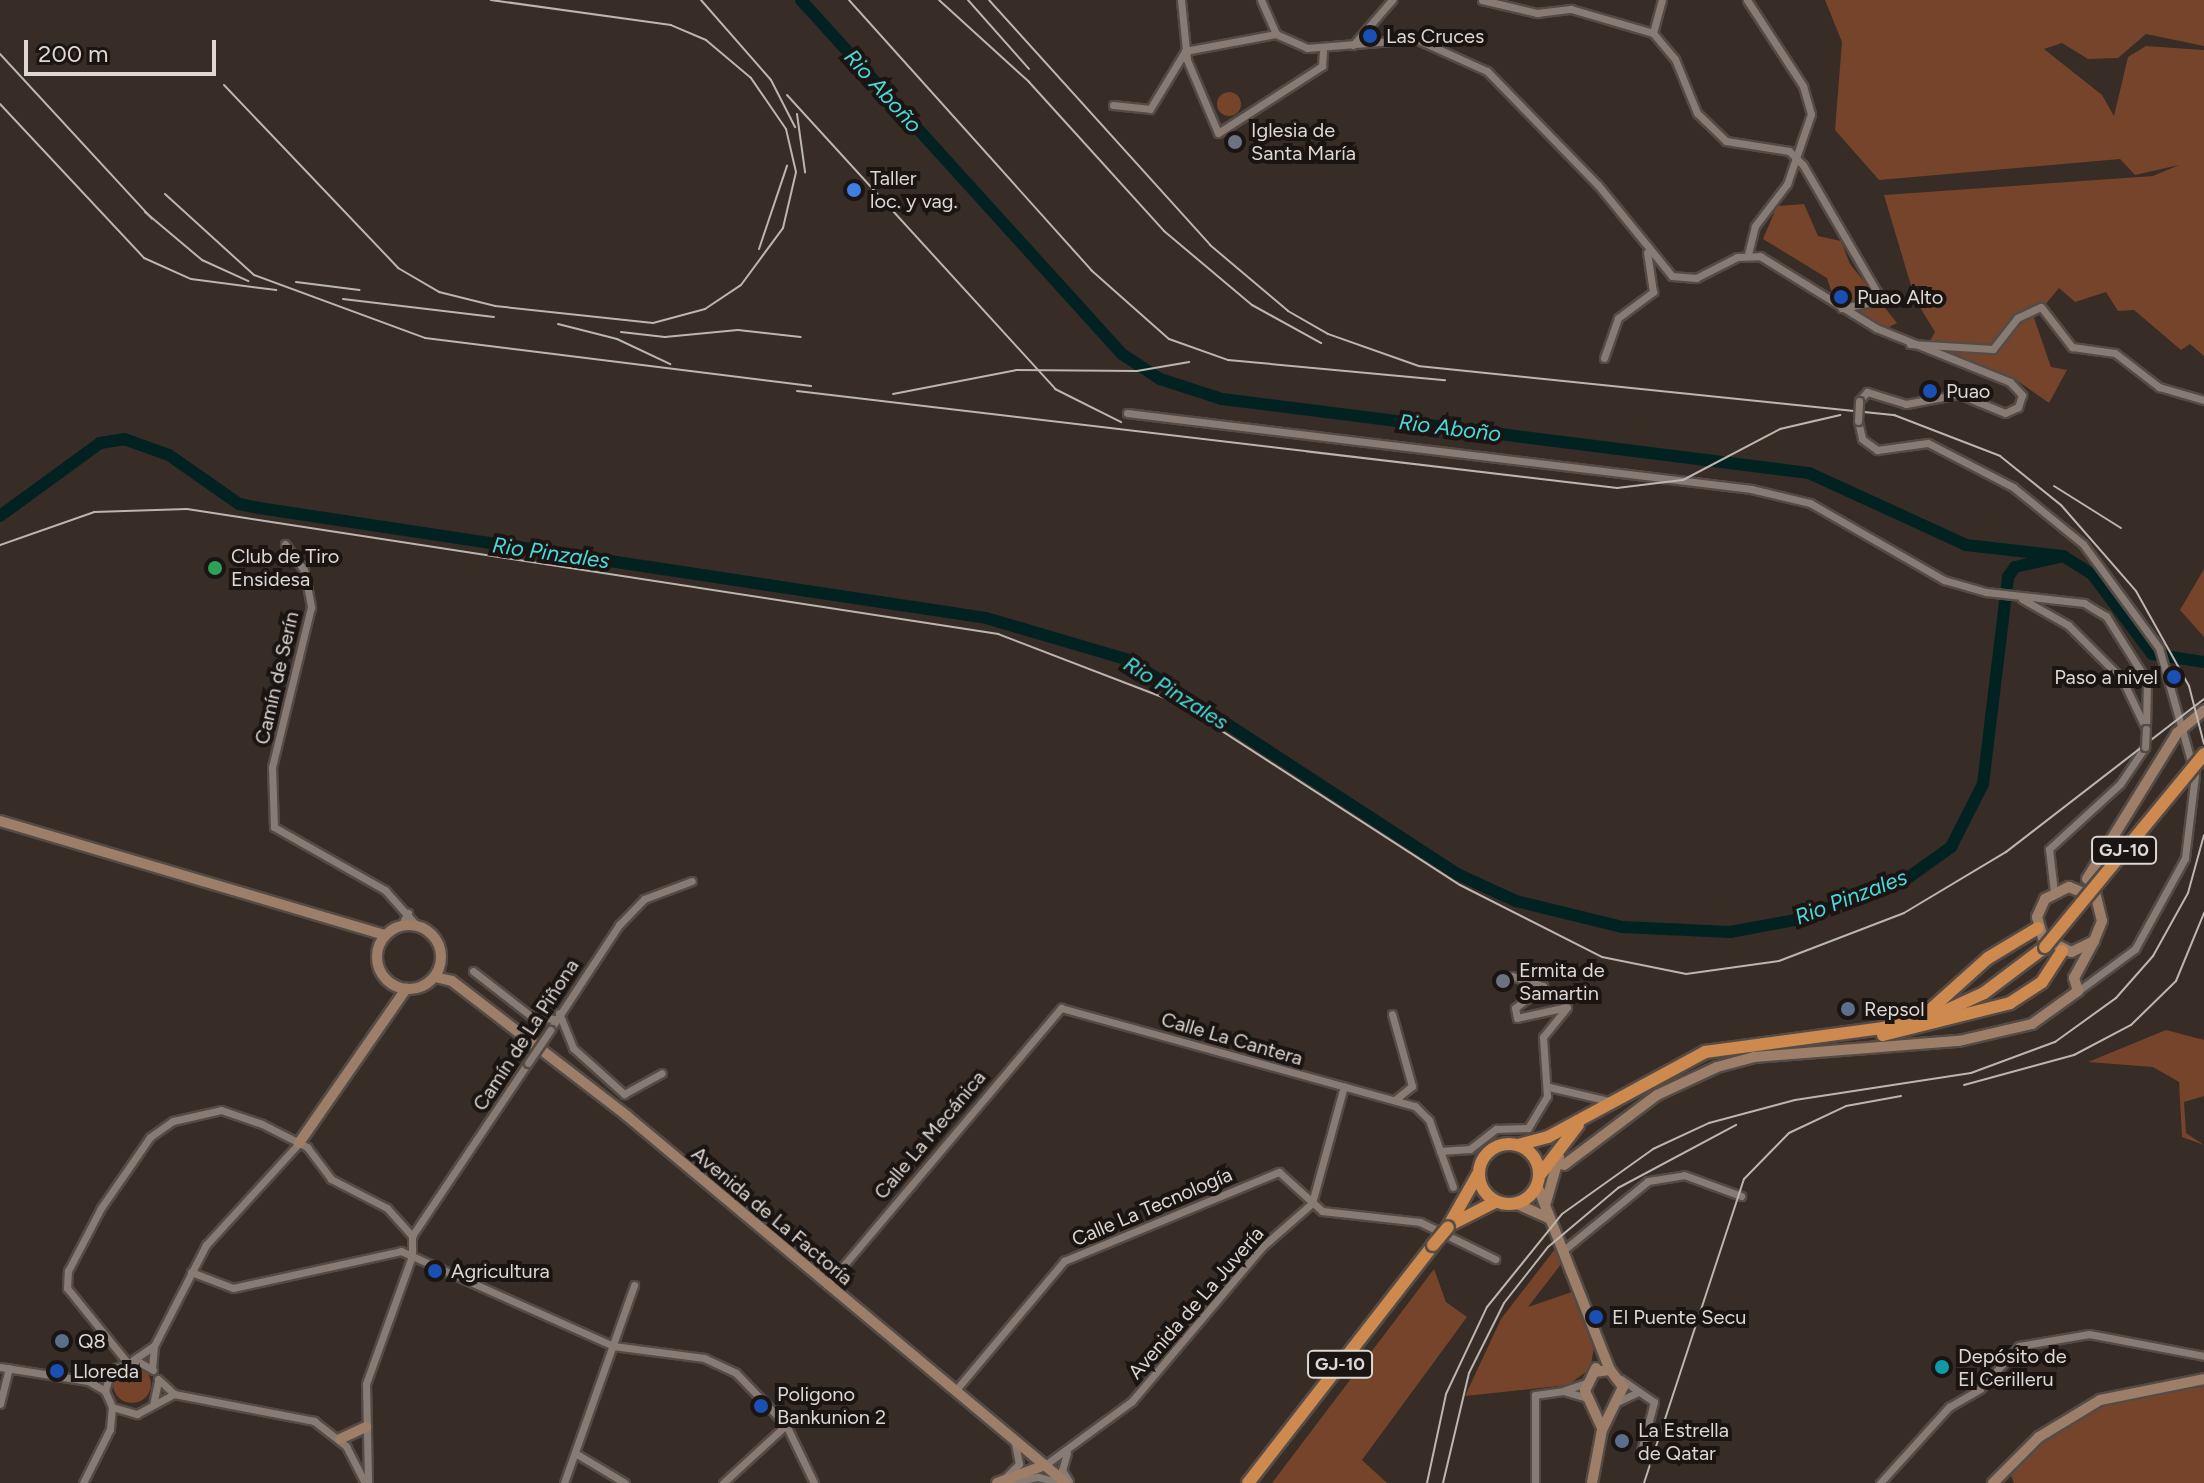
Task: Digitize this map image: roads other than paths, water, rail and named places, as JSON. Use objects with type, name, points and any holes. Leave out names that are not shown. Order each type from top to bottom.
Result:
[{"type":"highway","name":"GJ-10","points":[[1248,1483],[1449,1226],[1494,1147],[1518,1145],[1705,1052],[1840,1033],[1945,1011],[1984,993],[2045,947],[2204,754]]},
{"type":"highway","points":[[1816,1034],[1928,1012],[1988,958],[2038,928]]},
{"type":"highway","points":[[1840,1033],[1919,1031],[2010,1003],[2042,982],[2062,951]]},
{"type":"highway","name":"GJ-10","points":[[1517,1204],[1585,1120],[1609,1101]]},
{"type":"highway","points":[[1518,1145],[1535,1159],[1538,1181]]},
{"type":"highway","points":[[1478,1174],[1495,1202],[1517,1204]]},
{"type":"highway","name":"GJ-10","points":[[1449,1226],[1495,1202]]},
{"type":"street","points":[[1181,0],[1185,51],[1218,133],[1322,66],[1323,52]]},
{"type":"street","points":[[1261,0],[1276,34]]},
{"type":"street","points":[[1353,45],[1392,0]]},
{"type":"street","points":[[1482,0],[1537,13],[1571,9],[1653,33],[1675,59],[1697,113],[1726,141],[1795,154],[1877,292],[1878,301],[1842,308]]},
{"type":"street","points":[[1653,33],[1662,0]]},
{"type":"street","points":[[1113,105],[1150,109],[1185,51],[1276,34],[1323,52],[1353,45],[1416,39],[1487,71],[1598,185],[1647,252],[1682,278],[1710,275],[1748,254],[1755,226],[1787,184],[1811,114],[1803,86],[1747,0]]},
{"type":"street","points":[[1604,358],[1618,318],[1653,292],[1647,252]]},
{"type":"street","points":[[1564,1165],[1657,1095],[1717,1067],[2005,1032],[2032,1024],[2135,949],[2181,872],[2195,791],[2183,725],[2159,648],[2083,544],[2024,495],[1928,443],[1873,448],[1858,421],[1859,401],[1867,392],[1906,404],[1959,394],[1993,411],[2018,407],[2022,395],[2010,382],[1908,344],[1748,254]]},
{"type":"street","points":[[1908,344],[1993,349],[2024,311],[2041,307],[2072,347],[2115,353],[2159,387],[2204,400]]},
{"type":"street","points":[[1127,413],[1751,489],[1810,503],[1944,580],[1986,592],[2084,603],[2106,616],[2147,681],[2145,747],[2120,784],[2049,849],[2057,886]]},
{"type":"street","name":"Camín de Serín","points":[[285,544],[304,570],[311,607],[272,767],[274,827],[385,890],[408,913]]},
{"type":"street","points":[[2012,595],[2068,625],[2122,679],[2146,729]]},
{"type":"street","points":[[2077,889],[2091,876],[2183,725],[2204,710]]},
{"type":"street","points":[[0,821],[385,935]]},
{"type":"street","points":[[2078,991],[2075,975],[2089,960],[2102,921],[2091,876]]},
{"type":"street","name":"Camín de La Piñona","points":[[412,1236],[550,1030],[559,1011],[644,899],[692,881]]},
{"type":"street","points":[[2057,886],[2077,889],[2094,897]]},
{"type":"street","points":[[2057,886],[2040,907],[2038,928],[2062,951],[2082,950],[2094,941]]},
{"type":"street","points":[[366,1483],[340,1439],[303,1416],[174,1394],[152,1369],[154,1346],[191,1272],[225,1219],[299,1143],[365,1055],[392,1002],[406,989],[435,977],[441,961],[438,943],[417,926],[408,913],[401,926]]},
{"type":"street","points":[[377,951],[385,935],[401,926],[417,926]]},
{"type":"street","points":[[360,930],[377,951],[390,984],[392,1002]]},
{"type":"street","points":[[2082,950],[2089,960]]},
{"type":"street","name":"Avenida de La Factoría","points":[[441,961],[452,981],[627,1116],[1065,1483]]},
{"type":"street","points":[[473,971],[532,1017],[555,1019]]},
{"type":"street","points":[[1440,1151],[1470,1149],[1496,1129],[1533,1126],[1549,1087],[1543,1037],[1567,1007],[1517,1018],[1515,1008],[1543,986],[1513,976]]},
{"type":"street","name":"Avenida de La Factoría","points":[[435,977],[452,981]]},
{"type":"street","points":[[390,984],[406,989]]},
{"type":"street","name":"Calle La Mecánica","points":[[827,1285],[1061,1008]]},
{"type":"street","name":"Calle La Cantera","points":[[1061,1008],[1393,1099],[1424,1111],[1453,1187]]},
{"type":"street","points":[[559,1011],[573,1048],[624,1094],[662,1073]]},
{"type":"street","points":[[1392,1014],[1412,1086],[1393,1099]]},
{"type":"street","points":[[1344,1086],[1312,1203],[1343,1216],[1434,1228],[1495,1259]]},
{"type":"street","points":[[1549,1087],[1609,1101]]},
{"type":"street","points":[[152,1369],[129,1360],[106,1344],[67,1288],[68,1271],[150,1137],[185,1116],[221,1110],[299,1143],[331,1179],[387,1208],[412,1236],[412,1256],[369,1374],[366,1483]]},
{"type":"street","points":[[1549,1216],[1553,1167],[1585,1120]]},
{"type":"street","name":"Calle La Tecnología","points":[[955,1391],[1064,1261],[1279,1172],[1312,1203]]},
{"type":"street","points":[[1565,1249],[1648,1181],[1684,1175],[1741,1196]]},
{"type":"street","points":[[1538,1181],[1600,1351],[1610,1370],[1654,1402],[1641,1451]]},
{"type":"street","name":"Avenida de La Juvería","points":[[1045,1465],[1067,1452],[1132,1401],[1262,1247],[1312,1203]]},
{"type":"street","points":[[1517,1204],[1549,1216]]},
{"type":"street","points":[[191,1272],[233,1288],[378,1251],[412,1256],[613,1346],[704,1358],[736,1373],[786,1425],[814,1483]]},
{"type":"street","points":[[564,1483],[634,1285]]},
{"type":"street","points":[[1880,1483],[1949,1407],[1980,1389],[2019,1346],[2089,1334],[2204,1356]]},
{"type":"street","points":[[105,1391],[109,1373],[106,1344]]},
{"type":"street","points":[[88,1381],[109,1373],[154,1346]]},
{"type":"street","points":[[1535,1483],[1532,1400],[1586,1383],[1594,1372],[1600,1351]]},
{"type":"street","points":[[0,1404],[4,1368],[88,1381],[105,1391],[112,1407],[110,1429],[83,1483]]},
{"type":"street","points":[[1594,1372],[1610,1370]]},
{"type":"street","points":[[153,1405],[158,1379]]},
{"type":"street","points":[[1592,1483],[1602,1430],[1616,1403],[1621,1379]]},
{"type":"street","points":[[1993,1483],[2006,1478],[2039,1437],[2100,1400],[2204,1379]]},
{"type":"street","points":[[1586,1383],[1602,1430]]},
{"type":"street","points":[[1563,1391],[1590,1401],[1616,1403],[1638,1392]]},
{"type":"street","points":[[110,1429],[174,1394]]},
{"type":"street","points":[[112,1407],[137,1414]]},
{"type":"street","points":[[723,1483],[786,1425]]},
{"type":"street","points":[[340,1439],[366,1427]]},
{"type":"street","points":[[996,1483],[1019,1464],[1012,1438]]},
{"type":"street","points":[[1009,1483],[1038,1477],[1065,1483],[1062,1470],[1067,1452]]},
{"type":"street","points":[[575,1453],[625,1483]]},
{"type":"street","points":[[996,1483],[1045,1465]]},
{"type":"waterway","name":"Rio Aboño","points":[[801,0],[1122,354],[1160,379],[1222,399],[1809,473],[1966,545],[2063,556],[2092,574],[2152,654],[2204,662]]},
{"type":"waterway","name":"Rio Pinzales","points":[[0,516],[100,443],[124,439],[169,455],[239,504],[986,618],[1129,660],[1457,874],[1516,901],[1623,927],[1730,932],[1800,919],[1909,877],[1951,847],[1983,784],[2008,577],[2015,567],[2063,556]]},
{"type":"railway","points":[[224,85],[398,268],[439,292],[495,306],[653,323],[705,309],[741,285],[783,228],[796,172],[786,129],[751,78],[706,40],[671,25],[491,0]]},
{"type":"railway","points":[[701,0],[771,80],[795,127]]},
{"type":"railway","points":[[849,0],[1091,270],[1169,339],[1228,360],[1445,380]]},
{"type":"railway","points":[[939,0],[1029,82],[1164,231],[1252,305],[1321,343]]},
{"type":"railway","points":[[968,0],[1029,69]]},
{"type":"railway","points":[[989,0],[1210,245],[1288,311],[1328,334],[1419,366],[1894,415],[2000,456],[2061,505],[2136,591],[2189,686],[2204,744]]},
{"type":"railway","points":[[0,54],[152,219]]},
{"type":"railway","points":[[787,95],[1055,389],[1121,422]]},
{"type":"railway","points":[[0,104],[144,258],[191,279],[276,290]]},
{"type":"railway","points":[[797,114],[805,172]]},
{"type":"railway","points":[[759,249],[787,166]]},
{"type":"railway","points":[[165,194],[254,275],[425,338],[811,386]]},
{"type":"railway","points":[[145,212],[202,260],[248,281]]},
{"type":"railway","points":[[296,282],[360,290]]},
{"type":"railway","points":[[343,299],[494,317]]},
{"type":"railway","points":[[558,324],[617,339],[670,364]]},
{"type":"railway","points":[[621,332],[665,337],[738,330],[801,337]]},
{"type":"railway","points":[[893,394],[1016,370],[1137,371],[1189,362]]},
{"type":"railway","points":[[797,391],[1617,488],[1683,480],[1780,429],[1840,415]]},
{"type":"railway","points":[[2054,486],[2121,528]]},
{"type":"railway","points":[[0,545],[94,512],[187,509],[998,634],[1180,704],[1460,885],[1602,957],[1686,974],[1779,961],[1904,913],[2006,852],[2204,699]]},
{"type":"railway","points":[[1427,1483],[1446,1394],[1487,1307],[1562,1214],[1653,1149],[1709,1123],[1795,1100],[1971,1073],[2055,1042],[2116,998],[2153,956],[2188,893],[2204,835]]},
{"type":"railway","points":[[1964,1085],[2074,1055],[2131,1025],[2176,981],[2204,913]]},
{"type":"railway","points":[[1644,1483],[1744,1179],[1789,1133],[1846,1106],[1901,1096]]},
{"type":"railway","points":[[1443,1483],[1469,1373],[1504,1303],[1548,1247],[1618,1188],[1736,1125]]},
{"type":"place","name":"Las Cruces","points":[[1370,36]]},
{"type":"place","name":"Iglesia de Santa María","points":[[1235,142]]},
{"type":"place","name":"Taller loc. y vag.","points":[[854,190]]},
{"type":"place","name":"Puao Alto","points":[[1841,297]]},
{"type":"place","name":"Puao","points":[[1930,391]]},
{"type":"place","name":"Club de Tiro Ensidesa","points":[[215,568]]},
{"type":"place","name":"Paso a nivel","points":[[2174,677]]},
{"type":"place","name":"Ermita de Samartin","points":[[1503,981]]},
{"type":"place","name":"Repsol","points":[[1848,1009]]},
{"type":"place","name":"Agricultura","points":[[435,1271]]},
{"type":"place","name":"El Puente Secu","points":[[1596,1317]]},
{"type":"place","name":"Q8","points":[[62,1341]]},
{"type":"place","name":"Depósito de El Cerilleru","points":[[1942,1367]]},
{"type":"place","name":"Lloreda","points":[[57,1371]]},
{"type":"place","name":"Poligono Bankunion 2","points":[[761,1406]]},
{"type":"place","name":"La Estrella de Qatar","points":[[1622,1441]]}]
